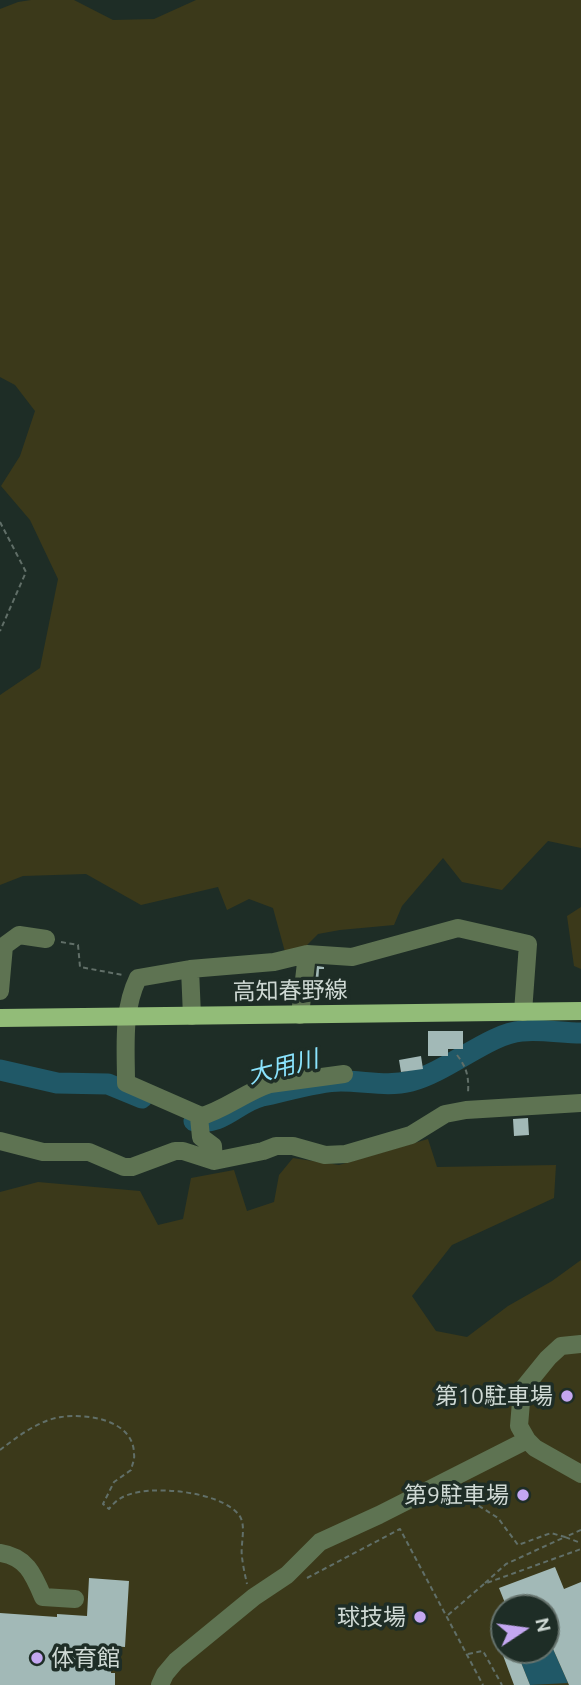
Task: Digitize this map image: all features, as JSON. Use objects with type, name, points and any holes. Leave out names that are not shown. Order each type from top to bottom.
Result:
[{"type":"main road","name":"高知春野線","points":[[0,1018],[581,1011]]},
{"type":"street","points":[[214,1161],[213,1146],[201,1137],[199,1115],[127,1083],[126,1017],[131,992],[138,978],[190,969],[274,962],[307,954],[352,957],[458,928],[528,944],[523,1012]]},
{"type":"street","points":[[0,991],[4,946],[19,935],[46,939]]},
{"type":"street","points":[[300,1015],[307,954]]},
{"type":"street","points":[[190,969],[192,1016]]},
{"type":"street","points":[[199,1122],[271,1084],[344,1074]]},
{"type":"street","points":[[0,1141],[43,1152],[89,1152],[124,1167],[132,1167],[175,1151],[214,1161],[276,1146],[293,1146],[325,1155],[346,1154],[411,1135],[445,1114],[466,1110],[581,1103]]},
{"type":"street","points":[[581,1344],[561,1346],[522,1390],[519,1426],[535,1448],[581,1474]]},
{"type":"street","points":[[160,1685],[176,1661],[254,1597],[287,1575],[320,1542],[527,1440]]},
{"type":"street","points":[[0,1553],[15,1556],[29,1568],[43,1597],[75,1599]]},
{"type":"path","points":[[0,522],[26,572],[0,631]]},
{"type":"path","points":[[46,939],[79,945],[80,967],[138,978]]},
{"type":"path","points":[[457,1055],[469,1079],[466,1110]]},
{"type":"path","points":[[0,1450],[40,1424],[60,1417],[89,1416],[112,1423],[127,1433],[135,1453],[131,1470],[114,1482],[103,1504],[109,1509],[121,1497],[149,1491],[176,1490],[220,1501],[240,1516],[243,1526],[241,1548],[245,1576]]},
{"type":"path","points":[[457,1492],[498,1518],[518,1545],[551,1533],[581,1543]]},
{"type":"path","points":[[306,1578],[400,1529],[483,1685]]},
{"type":"path","points":[[447,1615],[506,1564],[581,1530]]},
{"type":"path","points":[[484,1584],[581,1549]]},
{"type":"path","points":[[467,1654],[483,1651],[502,1685]]},
{"type":"shaded area","points":[[31,0],[74,0],[113,20],[154,19],[196,0],[581,0],[581,848],[548,841],[502,890],[462,882],[443,858],[402,906],[394,925],[318,934],[304,948],[285,952],[273,908],[249,899],[227,910],[218,887],[141,905],[86,874],[23,876],[0,885],[0,695],[40,668],[58,579],[30,520],[1,486],[20,456],[35,411],[15,385],[0,377],[0,9]]},
{"type":"shaded area","points":[[581,907],[581,969],[574,966],[567,916]]},
{"type":"shaded area","points":[[428,1139],[437,1167],[556,1165],[554,1198],[452,1245],[412,1296],[436,1331],[467,1337],[508,1306],[552,1281],[581,1260],[581,1685],[0,1685],[0,1192],[38,1182],[140,1191],[158,1225],[183,1219],[191,1178],[234,1170],[247,1211],[274,1202],[279,1175],[293,1158],[339,1165]]},
{"type":"water","points":[[522,1664],[560,1664],[568,1683],[530,1685]]},
{"type":"building","points":[[317,966],[324,969],[319,969],[317,1000],[313,1000]]},
{"type":"building","points":[[428,1031],[463,1031],[463,1049],[448,1049],[448,1056],[428,1056]]},
{"type":"building","points":[[421,1056],[423,1069],[401,1072],[399,1060]]},
{"type":"building","points":[[528,1118],[529,1135],[514,1136],[513,1119]]},
{"type":"building","points":[[555,1567],[564,1589],[581,1582],[581,1685],[569,1685],[560,1664],[560,1594],[501,1594],[499,1588]]},
{"type":"building","points":[[89,1578],[129,1581],[125,1647],[112,1646],[111,1673],[115,1673],[115,1685],[0,1685],[0,1613],[87,1616]]},
{"type":"building","points":[[506,1664],[522,1664],[530,1685],[514,1685]]},
{"type":"waterway","name":"大用川","points":[[194,1121],[213,1120],[253,1099],[312,1084],[332,1081],[385,1084],[411,1081],[439,1070],[482,1045],[510,1033],[537,1030],[581,1033]]},
{"type":"waterway","name":"大用川","points":[[0,1070],[57,1083],[108,1084],[142,1098]]},
{"type":"place","name":"第10駐車場","points":[[567,1396]]},
{"type":"place","name":"第9駐車場","points":[[523,1495]]},
{"type":"place","name":"球技場","points":[[420,1617]]},
{"type":"place","name":"体育館","points":[[37,1658]]}]
